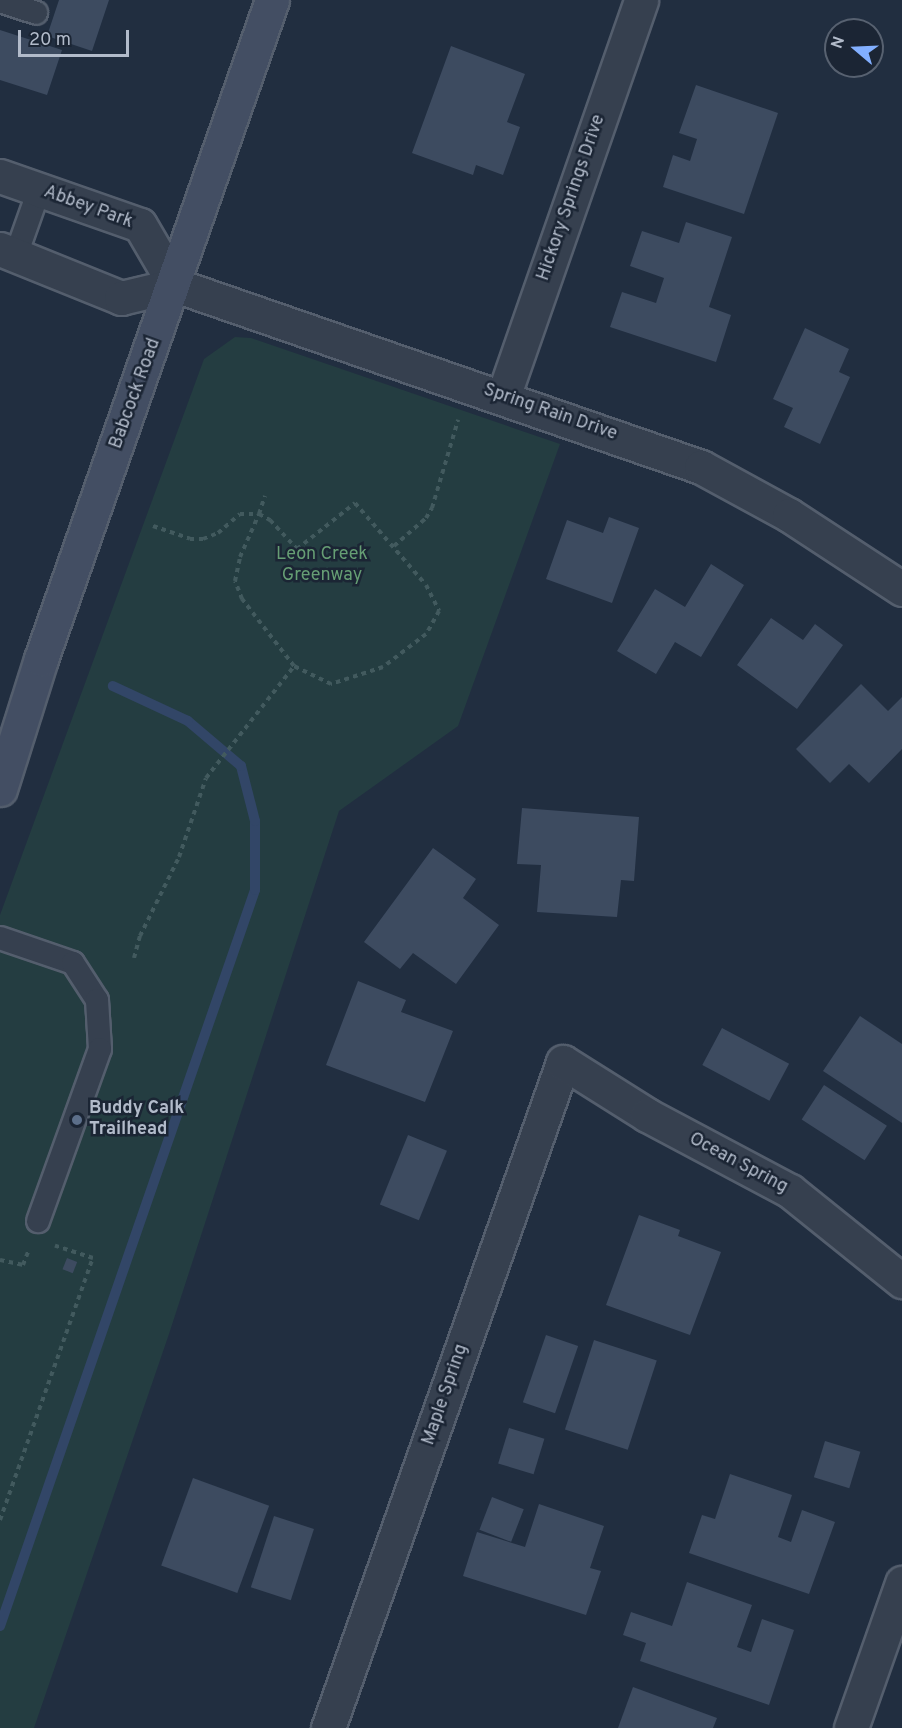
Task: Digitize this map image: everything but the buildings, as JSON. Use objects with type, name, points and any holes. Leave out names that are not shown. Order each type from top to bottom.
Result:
[{"type":"main road","name":"Babcock Road","points":[[0,789],[41,659],[175,285],[272,0]]},
{"type":"street","name":"Hickory Springs Drive","points":[[502,397],[641,0]]},
{"type":"street","name":"Abbey Park","points":[[0,176],[140,225],[175,285]]},
{"type":"street","points":[[8,252],[121,298],[175,285]]},
{"type":"street","name":"Spring Rain Drive","points":[[175,285],[701,467],[789,515],[902,589]]},
{"type":"street","name":"Ocean Spring","points":[[563,1062],[647,1115],[790,1191],[902,1281]]},
{"type":"street","name":"Maple Spring","points":[[328,1728],[563,1062]]},
{"type":"street","points":[[850,1728],[902,1583]]},
{"type":"lane","points":[[0,1],[36,13]]},
{"type":"lane","points":[[8,252],[39,190]]},
{"type":"lane","points":[[0,938],[73,963],[97,1000],[100,1050],[35,1230]]},
{"type":"path","points":[[394,546],[426,518],[432,508],[459,415]]},
{"type":"path","points":[[265,496],[248,536],[236,580],[242,599],[294,666],[331,684],[383,667],[426,634],[439,611],[426,585],[355,503],[286,559]]},
{"type":"path","points":[[153,526],[190,539],[203,539],[218,533],[240,514],[259,514],[270,520],[297,549]]},
{"type":"path","points":[[134,958],[140,936],[179,857],[206,778],[294,666]]},
{"type":"path","points":[[0,1260],[22,1265],[35,1230],[93,1258],[0,1520]]},
{"type":"green space","name":"Leon Creek Greenway","points":[[235,337],[251,338],[560,444],[458,726],[339,811],[169,1334],[34,1728],[0,1728],[0,915],[204,359]]},
{"type":"waterway","points":[[0,1626],[255,890],[255,821],[241,766],[188,721],[113,686]]},
{"type":"place","name":"Buddy Calk Trailhead","points":[[77,1120]]}]
